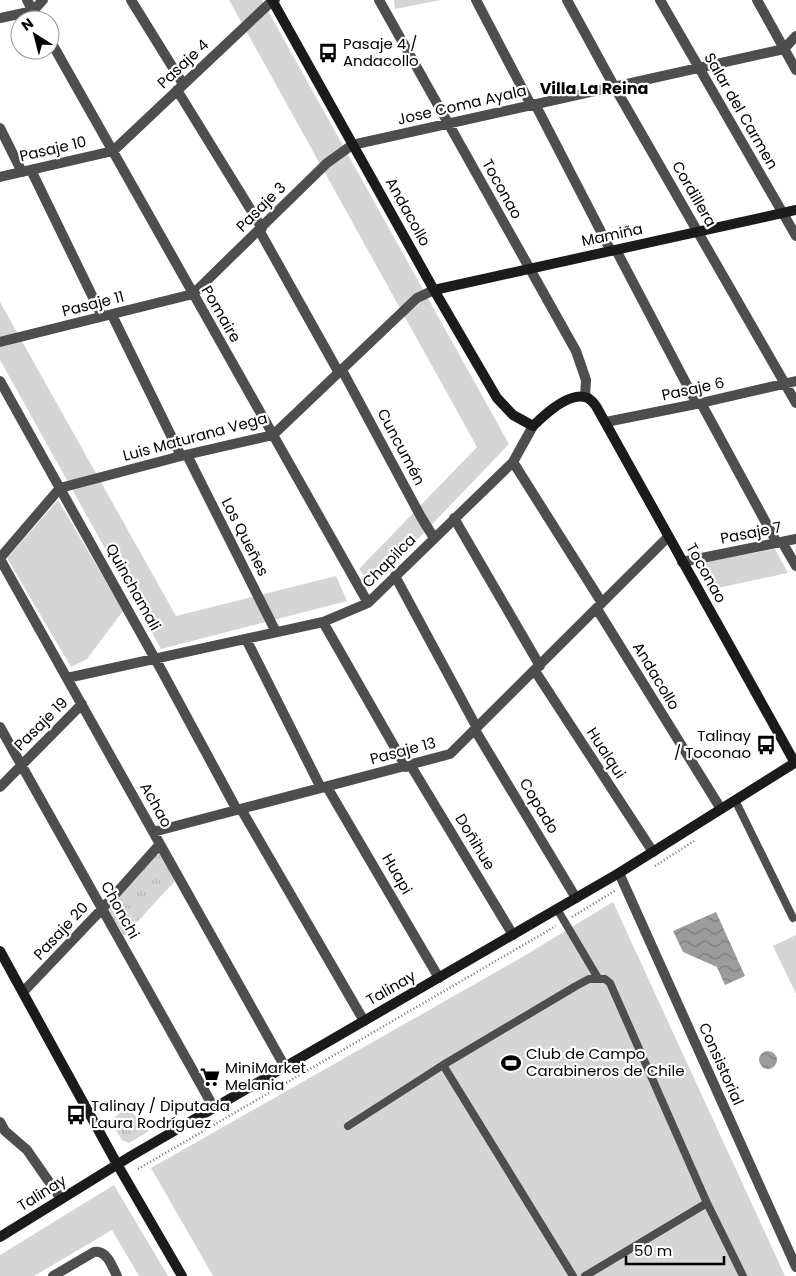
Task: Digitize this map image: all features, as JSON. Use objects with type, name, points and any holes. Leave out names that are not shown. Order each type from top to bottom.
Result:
[{"type":"street","name":"Cuncumén","points":[[131,0],[434,538]]},
{"type":"street","name":"Pasaje 4","points":[[114,151],[273,0]]},
{"type":"street","name":"Andacollo","points":[[273,0],[352,145],[497,398],[512,415],[533,426]]},
{"type":"street","name":"Toconao","points":[[379,0],[576,351],[586,380],[587,398],[596,406],[606,422],[668,537],[796,762]]},
{"type":"street","points":[[476,0],[699,404],[796,566]]},
{"type":"street","name":"Cordillera","points":[[567,0],[698,232],[791,383],[796,403]]},
{"type":"street","name":"Salar del Carmen","points":[[660,0],[796,236]]},
{"type":"street","points":[[757,0],[796,70]]},
{"type":"street","points":[[784,49],[796,36]]},
{"type":"street","name":"Jose Coma Ayala","points":[[352,145],[784,49]]},
{"type":"street","name":"Pomaire","points":[[60,57],[114,151],[192,294],[368,602]]},
{"type":"street","name":"Los Queñes","points":[[0,128],[107,315],[184,456],[276,632]]},
{"type":"street","name":"Pasaje 3","points":[[192,294],[327,163],[352,145]]},
{"type":"street","name":"Pasaje 10","points":[[0,177],[114,151]]},
{"type":"street","name":"Mamiña","points":[[434,290],[796,210]]},
{"type":"street","name":"Luis Maturana Vega","points":[[60,488],[273,435],[416,298],[434,290]]},
{"type":"street","name":"Pasaje 11","points":[[0,342],[192,294]]},
{"type":"street","name":"Quinchamali","points":[[0,380],[239,809],[364,1021]]},
{"type":"street","name":"Pasaje 6","points":[[606,422],[699,404],[791,383]]},
{"type":"street","name":"Chapilca","points":[[67,678],[323,622],[368,602],[513,462],[533,426],[563,402],[582,396],[587,398]]},
{"type":"street","name":"Andacollo","points":[[513,462],[721,810]]},
{"type":"street","points":[[0,558],[60,488]]},
{"type":"street","name":"Hualqui","points":[[454,518],[538,668],[653,852]]},
{"type":"street","name":"Pasaje 13","points":[[153,832],[450,754],[668,537]]},
{"type":"street","name":"Pasaje 7","points":[[682,562],[796,539]]},
{"type":"street","name":"Achao","points":[[0,558],[285,1067]]},
{"type":"street","name":"Copado","points":[[395,576],[476,729],[576,898]]},
{"type":"street","name":"Doñihue","points":[[323,622],[408,766],[513,935]]},
{"type":"street","name":"Huapi","points":[[246,639],[324,788],[439,978]]},
{"type":"street","name":"Pasaje 19","points":[[0,787],[82,704]]},
{"type":"street","name":"Chonchi","points":[[0,727],[214,1108]]},
{"type":"street","name":"Talinay","points":[[0,1237],[117,1164],[619,873],[796,762]]},
{"type":"street","name":"Pasaje 20","points":[[23,992],[102,909],[160,844]]},
{"type":"street","name":"Consistorial","points":[[619,873],[796,1267]]},
{"type":"street","points":[[0,951],[117,1164],[182,1276]]},
{"type":"street","points":[[2,1129],[27,1150],[61,1199]]},
{"type":"street","points":[[53,1276],[94,1252],[100,1252],[106,1256],[117,1276]]},
{"type":"lane","points":[[735,800],[793,918]]},
{"type":"lane","points":[[557,909],[598,978]]},
{"type":"lane","points":[[348,1126],[443,1065],[576,986],[589,979],[605,979],[610,983],[707,1203],[743,1276]]},
{"type":"lane","points":[[443,1065],[573,1276]]},
{"type":"lane","points":[[585,1276],[707,1203]]},
{"type":"path","points":[[649,869],[699,838]]},
{"type":"path","points":[[138,1170],[624,884]]},
{"type":"green space","points":[[229,0],[262,0],[509,444],[372,587],[359,569],[477,447]]},
{"type":"green space","points":[[394,0],[441,0],[395,9]]},
{"type":"green space","points":[[0,302],[176,616],[336,576],[347,601],[161,649],[0,360]]},
{"type":"green space","points":[[58,500],[123,611],[87,659],[71,667],[7,558]]},
{"type":"green space","points":[[775,549],[788,573],[713,589],[697,563]]},
{"type":"green space","points":[[159,851],[175,881],[124,936],[108,909]]},
{"type":"green space","name":"Club de Campo Carabineros de Chile","points":[[613,902],[785,1276],[213,1276],[151,1168],[519,959]]},
{"type":"green space","points":[[796,935],[796,994],[773,946]]},
{"type":"green space","points":[[127,1107],[149,1131],[129,1143],[122,1140],[110,1121]]},
{"type":"green space","points":[[114,1185],[168,1276],[139,1276],[112,1230],[34,1276],[0,1276],[0,1255]]},
{"type":"water","points":[[716,912],[745,976],[725,985],[717,967],[683,952],[673,931]]},
{"type":"water","points":[[764,1051],[772,1051],[777,1056],[775,1067],[764,1069],[759,1064],[759,1056]]},
{"type":"place","name":"Pasaje 4 / Andacollo","points":[[328,53]]},
{"type":"place","name":"Talinay / Toconao","points":[[766,745]]},
{"type":"place","name":"Club de Campo Carabineros de Chile","points":[[511,1063]]},
{"type":"place","name":"MiniMarket Melania","points":[[210,1077]]},
{"type":"place","name":"Talinay / Diputada Laura Rodríguez","points":[[76,1115]]},
{"type":"district","name":"Villa La Reina","points":[[594,88]]}]
